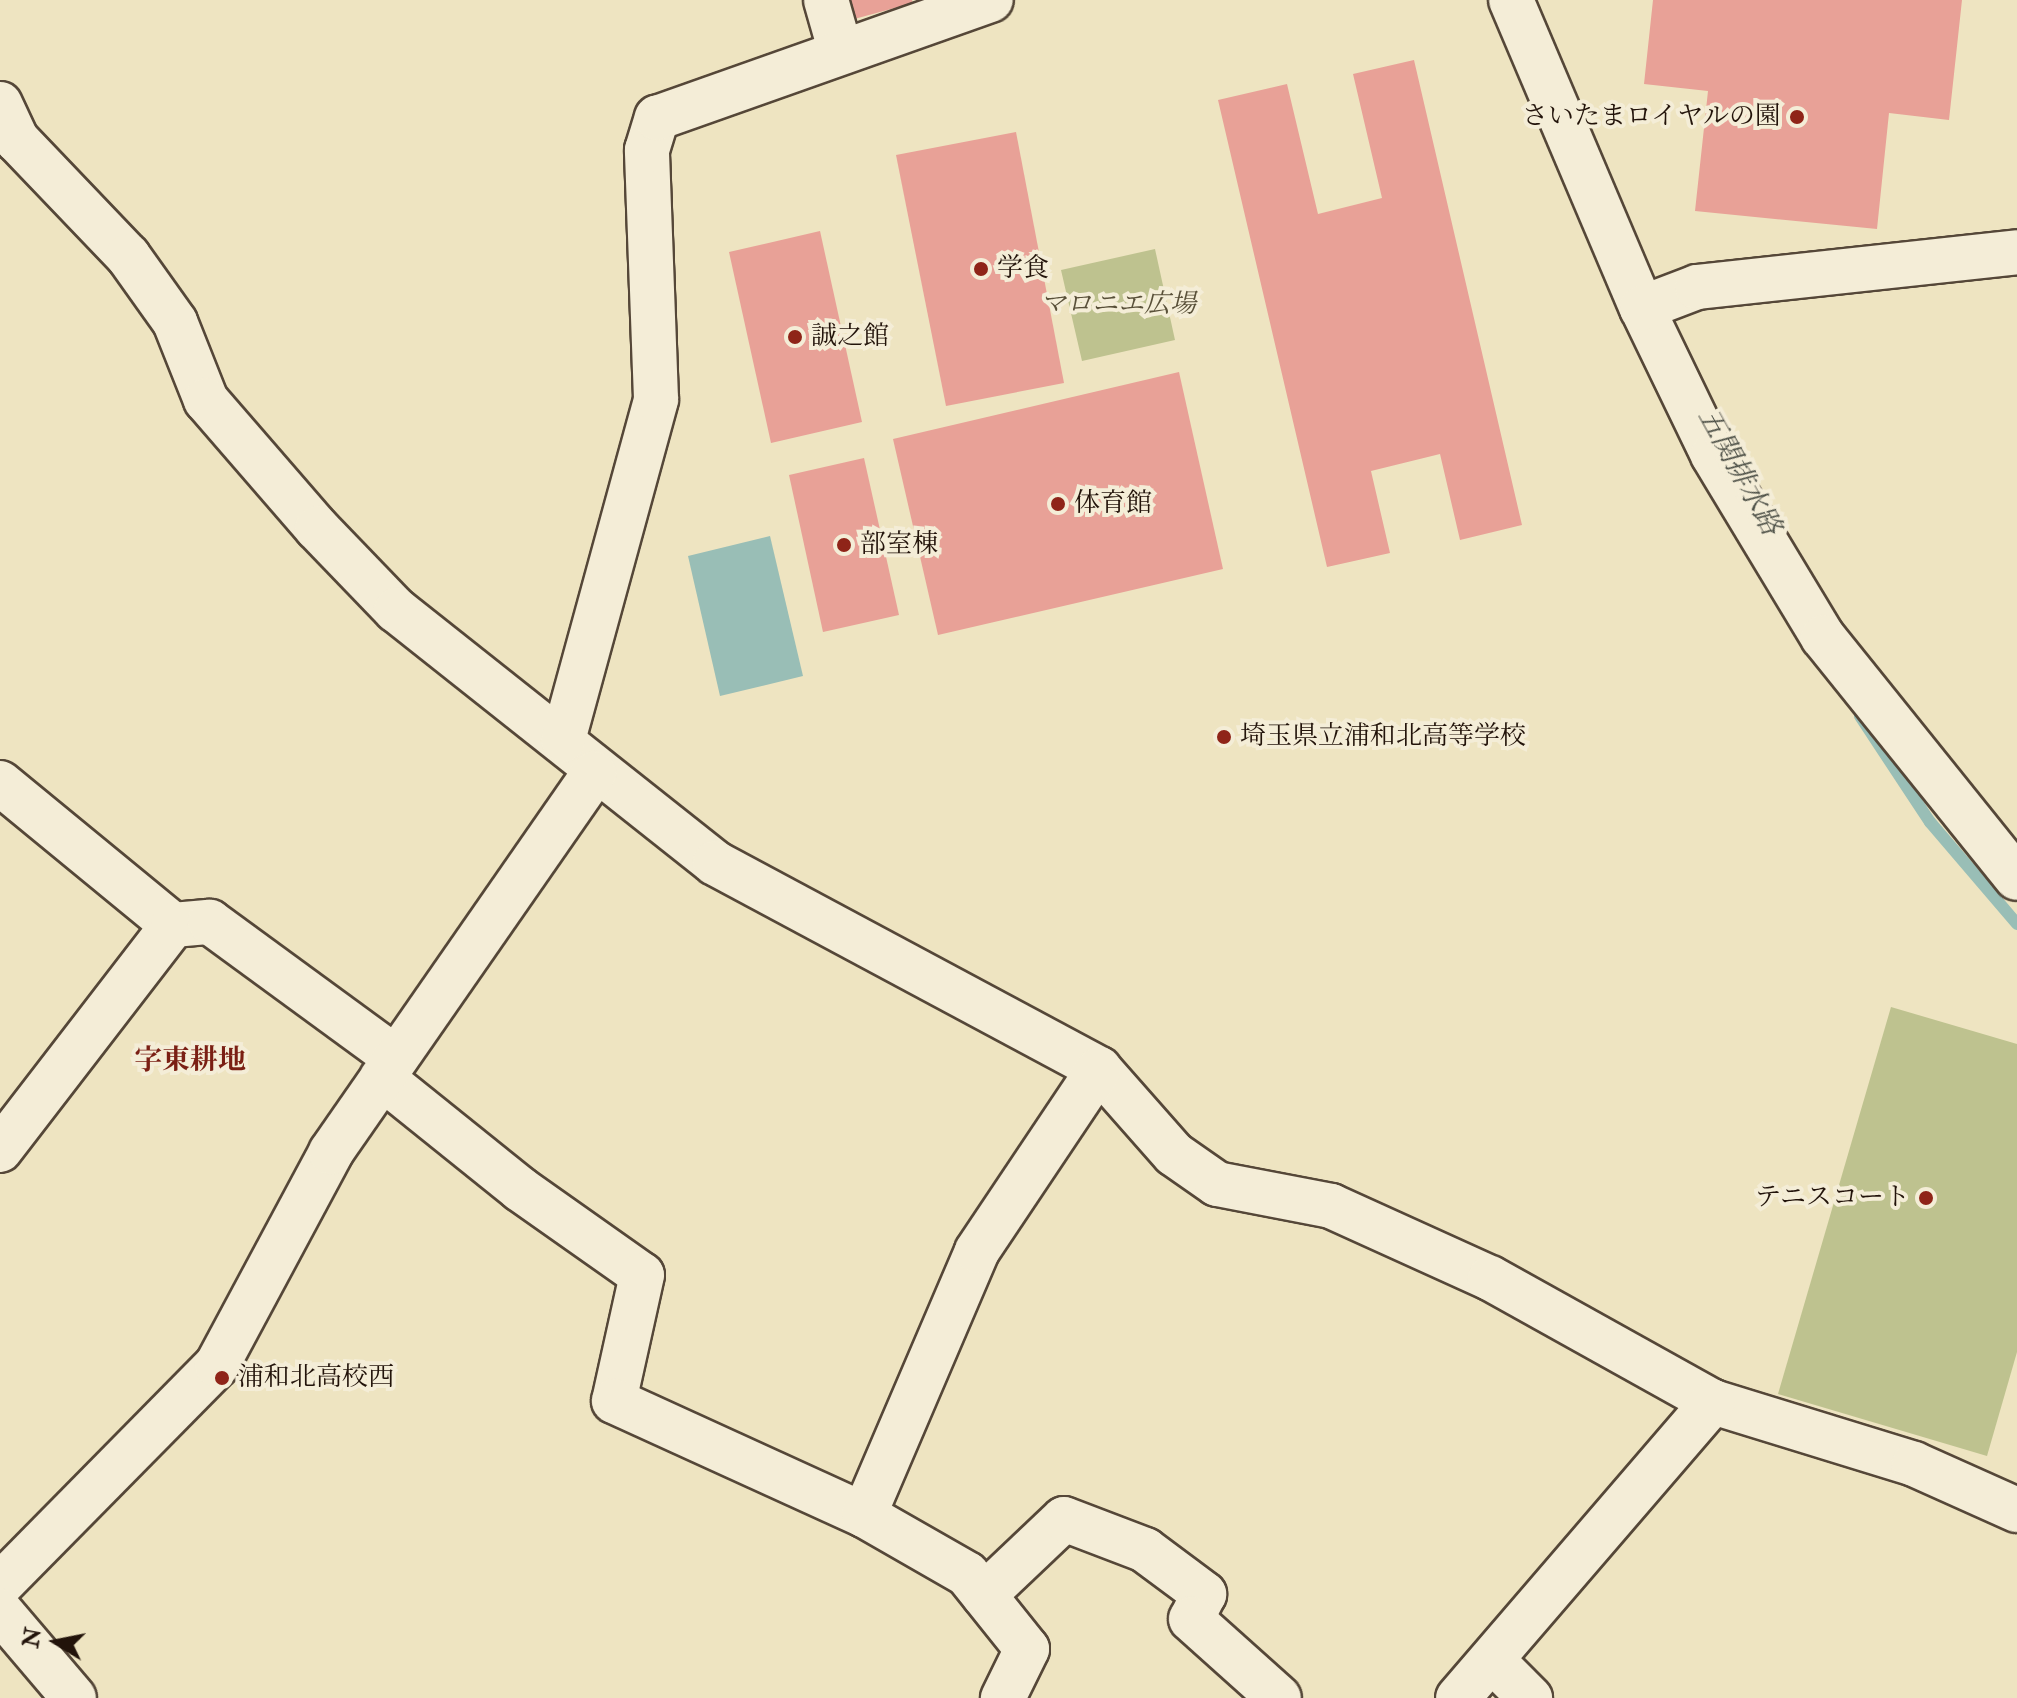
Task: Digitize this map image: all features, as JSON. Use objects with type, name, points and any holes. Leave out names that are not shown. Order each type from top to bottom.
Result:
[{"type":"street","points":[[826,0],[840,49]]},
{"type":"street","points":[[563,740],[656,399],[650,131],[667,110],[991,0]]},
{"type":"street","points":[[1511,0],[1642,308],[1713,455],[1823,637],[2017,878]]},
{"type":"street","points":[[0,104],[17,140],[128,256],[175,322],[206,400],[317,528],[396,610],[563,740],[594,773],[715,863],[1099,1069],[1174,1154],[1217,1184],[1331,1206],[1490,1278],[1713,1402],[1914,1464],[1989,1492],[2017,1510]]},
{"type":"street","points":[[1642,308],[1697,287],[2017,252]]},
{"type":"street","points":[[0,1585],[217,1365],[248,1317],[313,1183],[594,773]]},
{"type":"street","points":[[0,783],[173,925],[210,922],[389,1068],[520,1189],[642,1275],[614,1401],[864,1515],[967,1574],[1027,1649],[1003,1698]]},
{"type":"street","points":[[0,1150],[173,925]]},
{"type":"street","points":[[864,1515],[977,1251],[1099,1069]]},
{"type":"street","points":[[1458,1698],[1713,1402]]},
{"type":"street","points":[[984,1595],[1064,1519],[1145,1550],[1204,1594],[1191,1619],[1279,1698]]},
{"type":"street","points":[[0,1611],[74,1698]]},
{"type":"street","points":[[1492,1660],[1530,1698]]},
{"type":"green space","name":"マロニエ広場","points":[[1155,249],[1175,340],[1082,361],[1061,270]]},
{"type":"green space","name":"テニスコート","points":[[1891,1007],[2017,1044],[2017,1352],[1987,1456],[1778,1394]]},
{"type":"water","points":[[770,536],[803,676],[720,696],[688,556]]},
{"type":"building","points":[[842,0],[912,0],[913,3],[847,21]]},
{"type":"building","name":"さいたまロイヤルの園","points":[[1653,0],[1962,0],[1949,120],[1889,113],[1877,229],[1695,211],[1708,91],[1644,84]]},
{"type":"building","points":[[1414,60],[1522,525],[1460,540],[1440,454],[1371,471],[1390,553],[1327,567],[1218,100],[1287,84],[1318,214],[1382,198],[1353,74]]},
{"type":"building","name":"学食","points":[[1016,132],[1064,383],[946,406],[896,155]]},
{"type":"building","name":"誠之館","points":[[820,231],[862,422],[771,443],[729,252]]},
{"type":"building","name":"体育館","points":[[1179,372],[1223,569],[938,635],[893,439]]},
{"type":"building","name":"部室棟","points":[[864,458],[899,615],[823,632],[789,475]]},
{"type":"waterway","name":"五関排水路","points":[[1860,716],[1930,822],[2017,924]]},
{"type":"place","name":"さいたまロイヤルの園","points":[[1797,117]]},
{"type":"place","name":"学食","points":[[981,269]]},
{"type":"place","name":"誠之館","points":[[795,337]]},
{"type":"place","name":"体育館","points":[[1058,504]]},
{"type":"place","name":"部室棟","points":[[844,545]]},
{"type":"place","name":"埼玉県立浦和北高等学校","points":[[1224,737]]},
{"type":"place","name":"テニスコート","points":[[1926,1198]]},
{"type":"place","name":"浦和北高校西","points":[[222,1378]]},
{"type":"district","name":"字東耕地","points":[[190,1061]]}]
